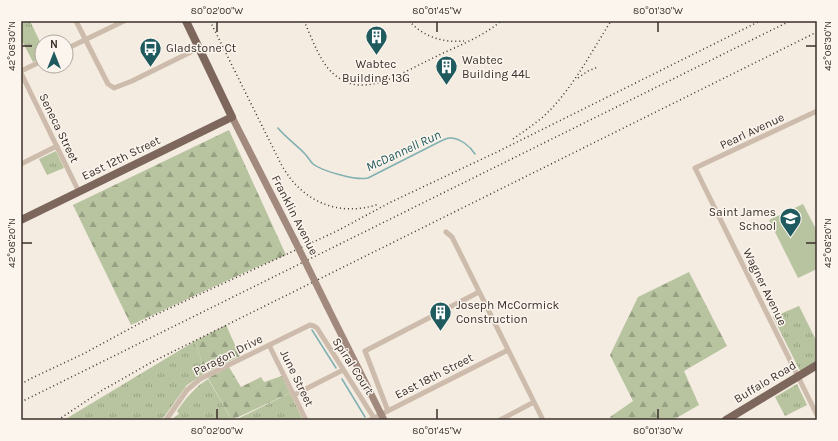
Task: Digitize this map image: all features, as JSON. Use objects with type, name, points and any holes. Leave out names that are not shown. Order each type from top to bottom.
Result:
[{"type":"main road","name":"Franklin Avenue","points":[[186,21],[232,117]]},
{"type":"main road","name":"East 12th Street","points":[[21,220],[232,117]]},
{"type":"main road","name":"Buffalo Road","points":[[726,420],[817,365]]},
{"type":"street","points":[[76,21],[108,84],[116,88],[199,48]]},
{"type":"street","points":[[74,46],[124,21]]},
{"type":"street","points":[[21,72],[34,65]]},
{"type":"street","name":"Seneca Street","points":[[21,72],[79,192]]},
{"type":"street","name":"Pearl Avenue","points":[[695,168],[817,111]]},
{"type":"street","name":"Franklin Avenue","points":[[232,117],[295,241],[377,418]]},
{"type":"street","points":[[21,164],[57,146]]},
{"type":"street","name":"Wagner Avenue","points":[[695,168],[817,415]]},
{"type":"street","points":[[446,232],[452,237],[543,420]]},
{"type":"street","points":[[388,411],[365,351],[479,292]]},
{"type":"street","name":"Paragon Drive","points":[[166,420],[187,390],[200,379],[309,326],[314,326]]},
{"type":"street","name":"Spiral Court","points":[[314,326],[317,328],[377,418]]},
{"type":"street","name":"June Street","points":[[269,345],[306,420]]},
{"type":"street","name":"East 18th Street","points":[[377,418],[508,350]]},
{"type":"street","points":[[294,395],[344,370]]},
{"type":"street","points":[[500,420],[534,402]]},
{"type":"green space","points":[[21,21],[30,21],[36,34],[34,34],[34,62],[33,62],[21,39]]},
{"type":"green space","points":[[229,130],[286,255],[131,325],[73,205]]},
{"type":"green space","points":[[56,151],[64,168],[47,175],[39,159]]},
{"type":"green space","points":[[803,204],[817,231],[817,269],[798,278],[769,220]]},
{"type":"green space","points":[[689,272],[727,346],[684,371],[699,405],[673,420],[611,420],[610,417],[633,401],[610,355],[638,297]]},
{"type":"green space","points":[[799,306],[817,342],[817,363],[801,371],[773,317]]},
{"type":"green space","points":[[226,325],[240,356],[205,373],[195,341]]},
{"type":"green space","points":[[195,341],[205,373],[187,385],[164,417],[158,420],[64,420]]},
{"type":"green space","points":[[229,367],[241,387],[261,377],[264,382],[282,376],[290,393],[232,420],[208,378]]},
{"type":"green space","points":[[208,379],[232,420],[170,420],[179,414],[177,411],[191,393]]},
{"type":"green space","points":[[797,384],[807,405],[785,416],[775,397]]},
{"type":"green space","points":[[290,393],[303,420],[235,420]]},
{"type":"waterway","name":"McDannell Run","points":[[278,128],[317,167],[348,177],[363,179],[368,178],[448,138],[454,138],[468,145],[475,154]]},
{"type":"waterway","points":[[312,330],[336,368]]},
{"type":"waterway","points":[[342,379],[365,417]]},
{"type":"railway","points":[[210,21],[281,164],[289,177],[299,188],[310,197],[335,207],[349,209],[364,208],[379,204]]},
{"type":"railway","points":[[304,21],[317,51],[327,67],[339,78],[351,84],[364,85],[391,79],[404,73],[438,55],[476,38],[501,21]]},
{"type":"railway","points":[[409,21],[415,27],[434,38],[449,41],[464,41]]},
{"type":"railway","points":[[513,139],[543,117],[563,95],[580,71],[611,21]]},
{"type":"railway","points":[[21,384],[83,354],[157,314],[337,231],[391,202],[497,152],[760,21]]},
{"type":"railway","points":[[21,402],[790,21]]},
{"type":"railway","points":[[58,420],[101,391],[152,362],[817,32]]},
{"type":"railway","points":[[578,78],[588,71],[598,67]]},
{"type":"place","name":"Wabtec Building 13G","points":[[376,56]]},
{"type":"place","name":"Gladstone Ct","points":[[150,68]]},
{"type":"place","name":"Wabtec Building 44L","points":[[447,86]]},
{"type":"place","name":"Saint James School","points":[[791,238]]},
{"type":"place","name":"Joseph McCormick Construction","points":[[440,332]]}]
